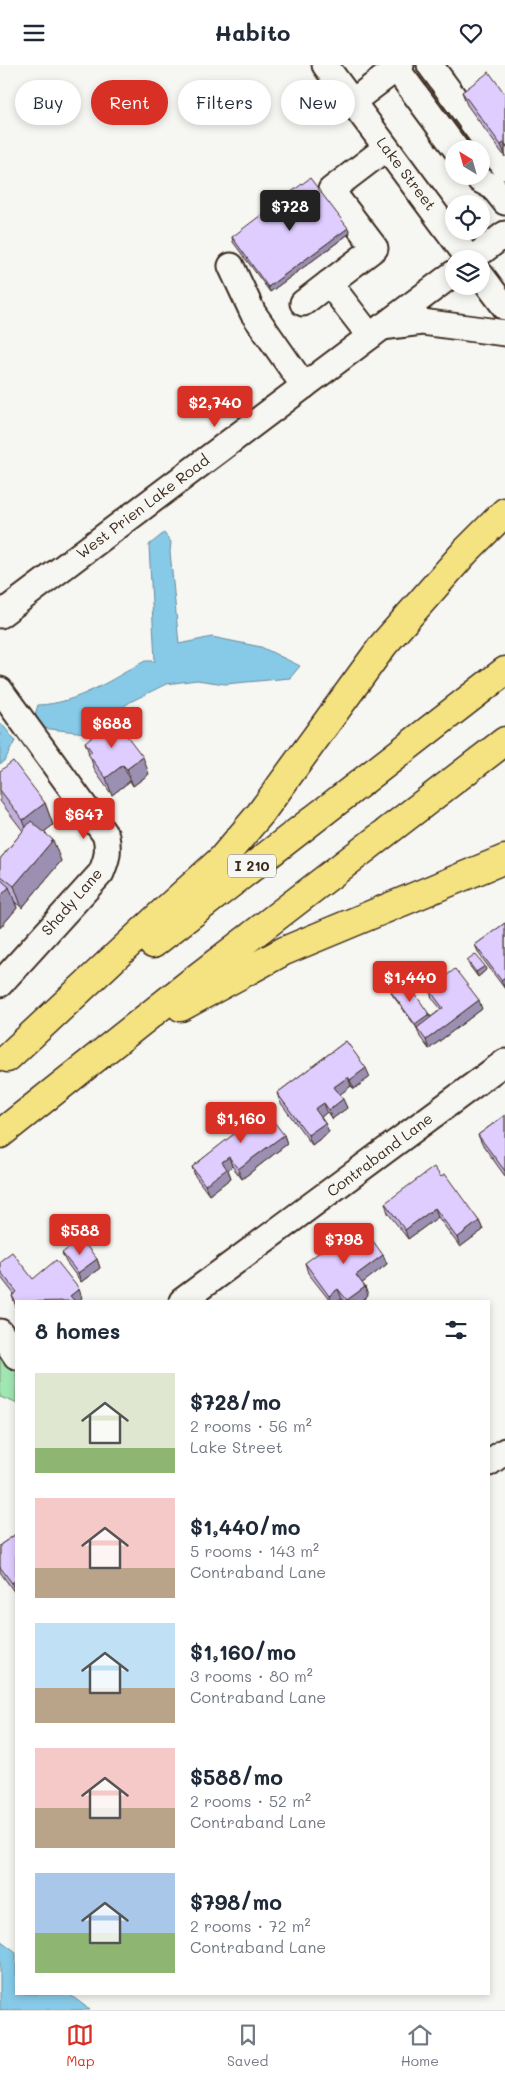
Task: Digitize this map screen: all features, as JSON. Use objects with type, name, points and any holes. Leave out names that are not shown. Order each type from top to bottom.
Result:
[{"type":"highway","points":[[445,574],[505,492]]},
{"type":"highway","points":[[4,1061],[221,860],[260,814],[384,644],[445,574],[505,512]]},
{"type":"highway","name":"I 210","points":[[4,1061],[505,671]]},
{"type":"highway","points":[[0,1134],[505,741]]},
{"type":"highway","points":[[94,1059],[189,1002],[284,951],[505,859]]},
{"type":"street","name":"Lake Street","points":[[325,65],[336,80]]},
{"type":"street","points":[[355,99],[401,71],[428,65],[497,182]]},
{"type":"street","points":[[401,71],[450,140]]},
{"type":"street","name":"Lake Street","points":[[355,105],[463,250]]},
{"type":"street","points":[[303,303],[375,248],[331,190],[386,149]]},
{"type":"street","points":[[483,250],[505,234]]},
{"type":"street","points":[[231,266],[253,313],[304,386]]},
{"type":"street","name":"West Prien Lake Road","points":[[0,615],[445,280]]},
{"type":"street","points":[[329,283],[376,331],[422,322],[505,333]]},
{"type":"street","points":[[490,287],[505,307]]},
{"type":"street","name":"Shady Lane","points":[[0,691],[106,836],[108,847],[108,858],[101,873],[0,984]]},
{"type":"street","name":"Contraband Lane","points":[[183,1300],[505,1062]]},
{"type":"street","points":[[0,1332],[15,1354]]},
{"type":"street","points":[[490,1462],[505,1451]]},
{"type":"green space","points":[[0,1337],[15,1361],[15,1403],[0,1397]]},
{"type":"water","points":[[164,533],[171,542],[170,552],[179,644],[212,637],[261,647],[300,666],[290,678],[225,684],[197,680],[166,684],[130,702],[86,733],[41,728],[34,718],[38,705],[67,700],[107,683],[145,661],[155,661],[149,545]]},
{"type":"water","points":[[2,724],[15,741],[5,760],[0,764],[0,726]]},
{"type":"water","points":[[0,1940],[15,1951],[15,1995],[70,1995],[90,2010],[0,2010]]},
{"type":"building","points":[[489,72],[505,94],[505,142],[501,145],[462,92]]},
{"type":"building","points":[[310,178],[348,228],[268,287],[232,237]]},
{"type":"building","points":[[114,719],[143,757],[127,769],[123,765],[106,778],[88,754],[92,752],[85,742]]},
{"type":"building","points":[[13,761],[45,803],[23,820],[0,790],[0,771]]},
{"type":"building","points":[[31,821],[53,840],[14,886],[0,875],[0,859]]},
{"type":"building","points":[[0,879],[9,887],[0,897]]},
{"type":"building","points":[[505,923],[505,977],[501,980],[475,945]]},
{"type":"building","points":[[475,954],[485,966],[476,972],[467,960]]},
{"type":"building","points":[[455,969],[479,1000],[426,1040],[417,1028],[443,1008],[429,989]]},
{"type":"building","points":[[406,981],[429,1014],[415,1024],[391,992]]},
{"type":"building","points":[[346,1041],[366,1068],[350,1080],[348,1077],[334,1087],[343,1099],[329,1110],[324,1103],[315,1109],[325,1123],[308,1135],[277,1093]]},
{"type":"building","points":[[259,1102],[284,1135],[238,1169],[229,1157],[222,1162],[227,1169],[205,1185],[192,1167],[239,1130],[233,1122]]},
{"type":"building","points":[[505,1115],[505,1171],[478,1135]]},
{"type":"building","points":[[434,1167],[441,1177],[445,1174],[479,1221],[457,1238],[435,1208],[405,1230],[385,1203]]},
{"type":"building","points":[[345,1233],[354,1245],[368,1234],[383,1255],[356,1275],[365,1287],[347,1300],[338,1289],[329,1296],[305,1263]]},
{"type":"building","points":[[81,1239],[97,1259],[78,1273],[62,1253]]},
{"type":"building","points":[[12,1252],[33,1279],[56,1260],[79,1289],[70,1296],[74,1300],[15,1300],[12,1296],[17,1292],[0,1271],[0,1261]]},
{"type":"building","points":[[15,1535],[15,1581],[12,1583],[0,1567],[0,1545]]}]
